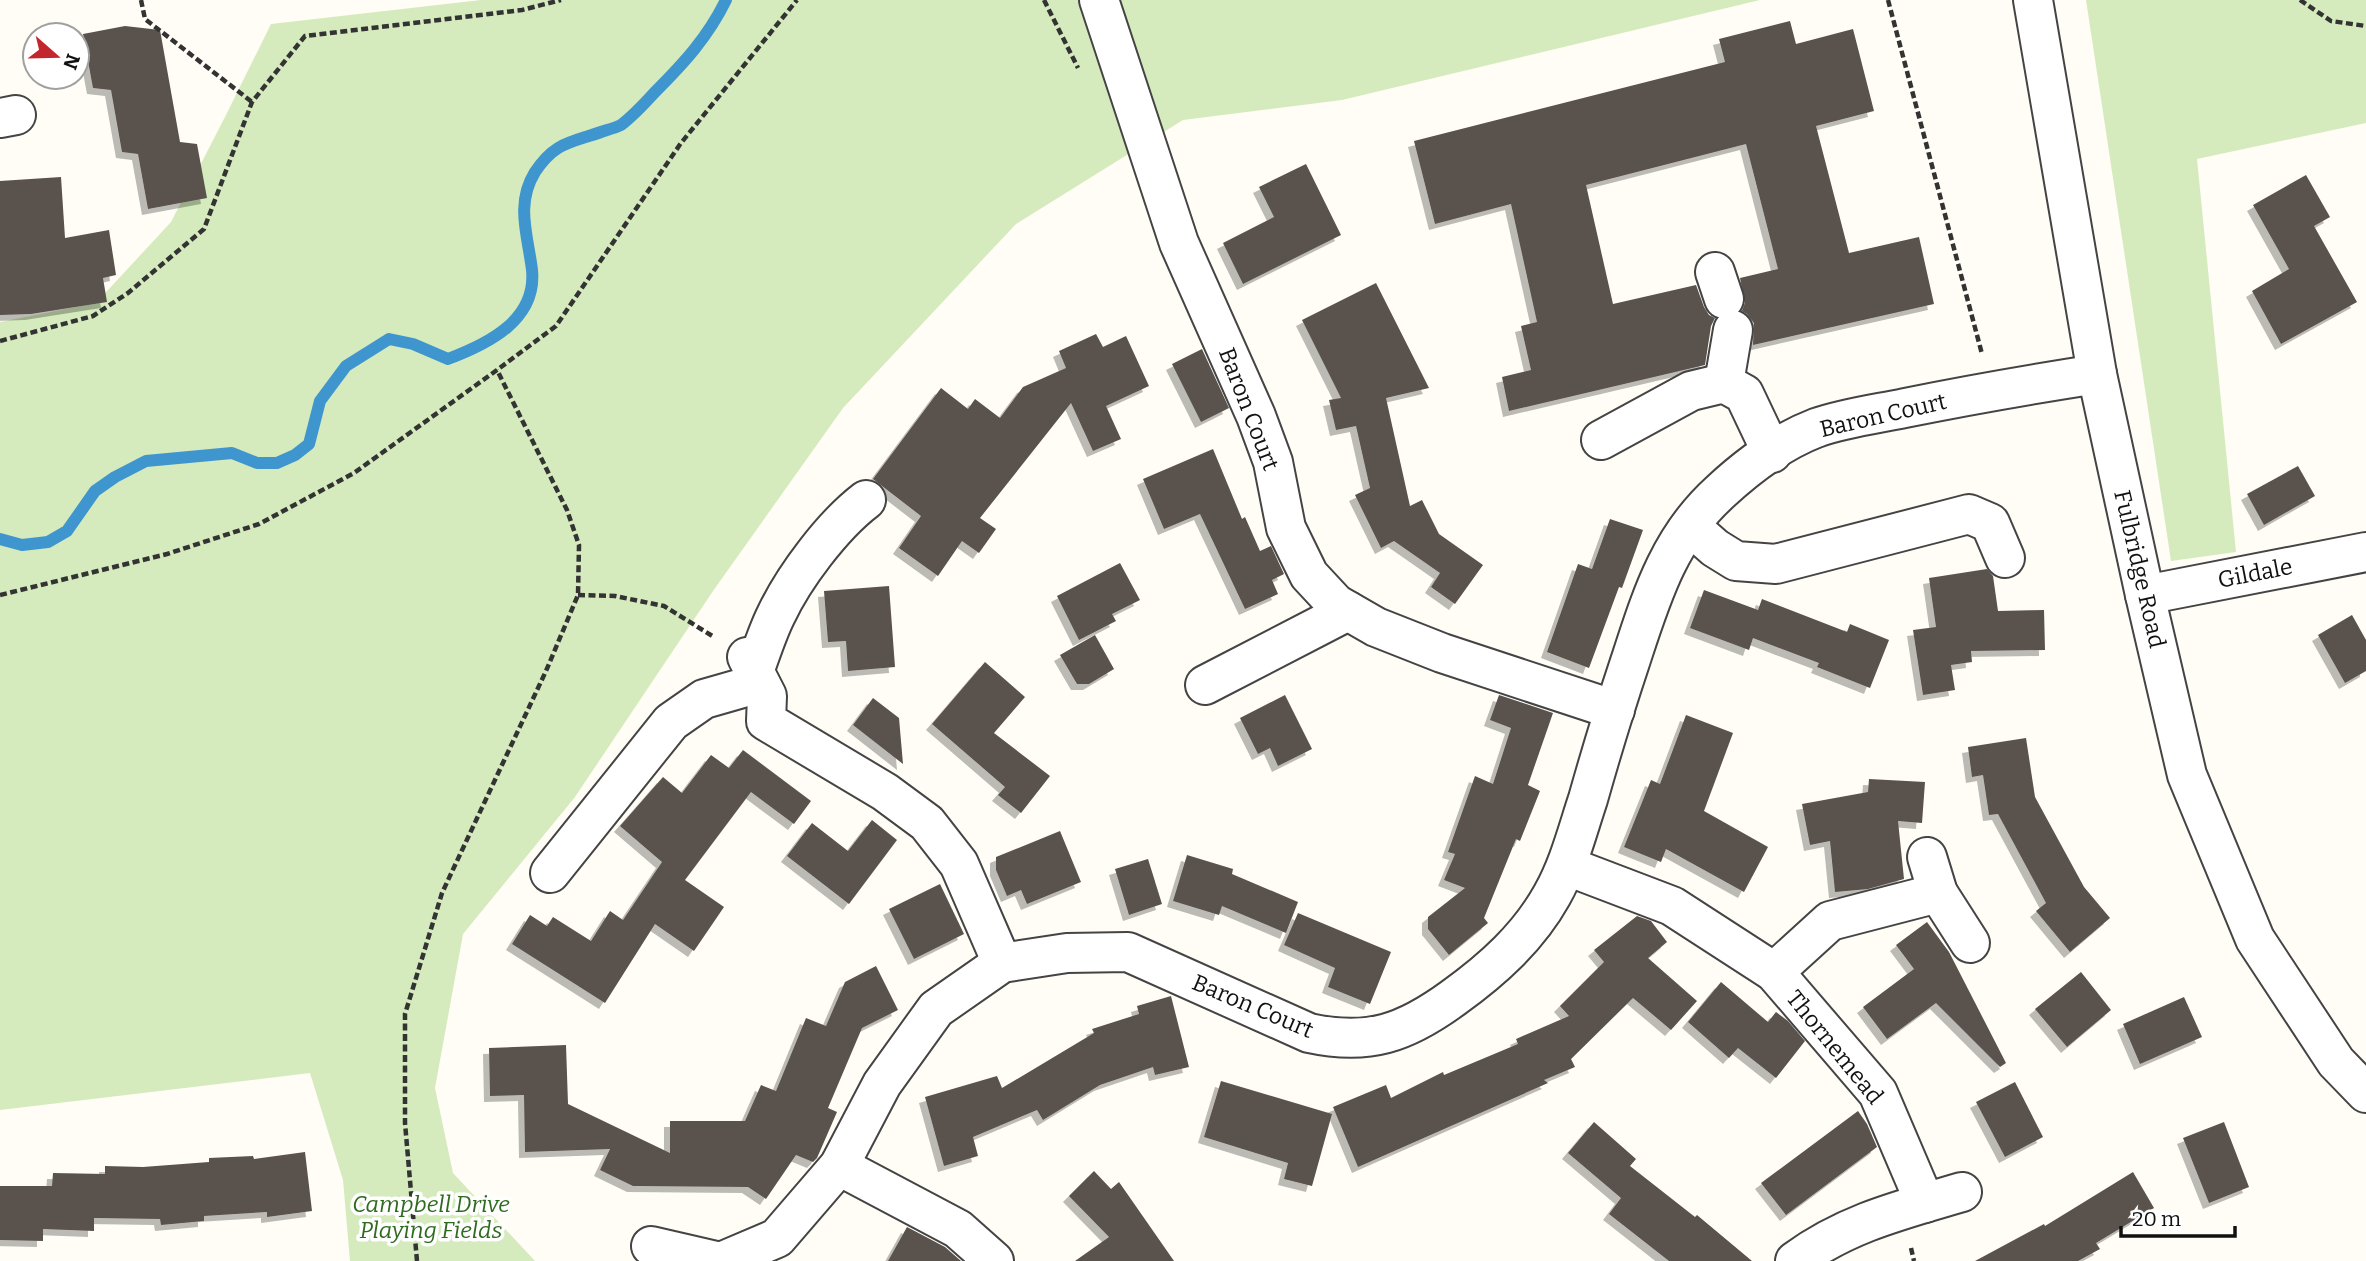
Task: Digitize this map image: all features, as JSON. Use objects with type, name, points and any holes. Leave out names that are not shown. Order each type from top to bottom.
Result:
[{"type":"street","name":"Baron Court","points":[[1099,0],[1179,243],[1260,427],[1273,462],[1286,528],[1309,575],[1336,604],[1376,627],[1442,653],[1615,710]]},
{"type":"street","name":"Fulbridge Road","points":[[2033,0],[2097,374],[2188,775],[2256,939],[2336,1062],[2366,1093]]},
{"type":"street","points":[[1724,300],[1724,383]]},
{"type":"street","name":"Baron Court","points":[[723,1261],[777,1238],[839,1166],[882,1084],[936,1009],[1002,962],[1067,953],[1128,953],[1309,1033],[1336,1039],[1365,1038],[1396,1032],[1444,1005],[1502,958],[1535,922],[1551,897],[1567,866],[1615,710],[1665,563],[1690,526],[1719,492],[1788,442],[1816,428],[1991,390],[2097,374]]},
{"type":"street","points":[[1601,440],[1691,391],[1724,383],[1744,394],[1772,453]]},
{"type":"street","points":[[550,873],[671,722],[704,699],[754,671],[776,614],[810,561],[847,514],[866,500]]},
{"type":"street","points":[[1690,526],[1715,548],[1736,561],[1776,564],[1969,514],[1990,523],[2005,558]]},
{"type":"street","name":"Gildale","points":[[2145,595],[2366,552]]},
{"type":"street","points":[[1205,685],[1348,611]]},
{"type":"street","points":[[754,671],[767,696],[766,721],[885,792],[927,823],[959,864],[1002,962]]},
{"type":"street","points":[[1927,857],[1938,893],[1970,943]]},
{"type":"street","name":"Thornemead","points":[[1567,866],[1672,906],[1773,972],[1878,1093],[1925,1203]]},
{"type":"street","name":"Thornemead","points":[[1773,972],[1830,921],[1938,893]]},
{"type":"street","points":[[839,1166],[958,1229],[994,1261]]},
{"type":"street","points":[[1795,1261],[1821,1242],[1884,1214],[1962,1192]]},
{"type":"street","points":[[651,1246],[716,1261]]},
{"type":"path","points":[[141,0],[145,19],[252,102]]},
{"type":"path","points":[[0,341],[93,316],[128,293],[204,229],[252,102],[305,36],[522,10],[561,0]]},
{"type":"path","points":[[0,595],[167,554],[259,524],[354,473],[498,370],[556,326],[681,143],[797,0]]},
{"type":"path","points":[[1888,0],[1991,390]]},
{"type":"path","points":[[2300,0],[2330,21],[2366,26]]},
{"type":"path","points":[[417,1261],[405,1124],[405,1014],[442,893],[546,671],[578,595],[579,545],[567,510],[498,370]]},
{"type":"path","points":[[578,595],[615,596],[664,606],[754,671]]},
{"type":"green space","name":"Campbell Drive Playing Fields","points":[[481,0],[1760,0],[1342,100],[1183,120],[1016,224],[843,408],[713,591],[575,797],[463,934],[435,1088],[453,1173],[535,1261],[350,1261],[343,1180],[310,1073],[0,1110],[0,322],[96,303],[171,222],[271,24]]},
{"type":"green space","points":[[2086,0],[2366,0],[2366,123],[2197,159],[2236,552],[2171,561]]},
{"type":"building","points":[[1790,21],[1796,44],[1853,29],[1874,111],[1816,126],[1849,253],[1919,237],[1934,304],[1753,345],[1754,323],[1742,311],[1745,303],[1740,278],[1778,269],[1746,144],[1586,185],[1613,304],[1696,285],[1704,307],[1709,315],[1715,318],[1711,326],[1705,365],[1509,411],[1502,377],[1531,370],[1521,326],[1537,322],[1511,204],[1435,224],[1414,141],[1725,62],[1719,39]]},
{"type":"building","points":[[125,26],[160,30],[180,142],[197,144],[207,198],[148,209],[138,154],[122,152],[111,90],[93,88],[91,32]]},
{"type":"building","points":[[1306,164],[1341,235],[1243,284],[1223,243],[1274,217],[1259,187]]},
{"type":"building","points":[[2306,175],[2330,217],[2314,226],[2357,302],[2281,344],[2252,291],[2289,269],[2253,205]]},
{"type":"building","points":[[61,177],[65,238],[109,230],[116,275],[103,278],[107,302],[31,314],[0,315],[0,181]]},
{"type":"building","points":[[1376,283],[1429,388],[1386,398],[1410,506],[1422,500],[1439,534],[1483,565],[1455,604],[1431,587],[1440,573],[1394,541],[1381,548],[1355,495],[1370,488],[1356,426],[1336,430],[1329,400],[1341,398],[1302,320]]},
{"type":"building","points":[[1096,334],[1103,347],[1126,336],[1149,386],[1106,406],[1121,439],[1093,451],[1071,403],[980,518],[996,529],[979,553],[962,541],[938,576],[899,548],[921,516],[873,479],[941,388],[968,409],[975,399],[1000,418],[1023,387],[1066,368],[1059,351]]},
{"type":"building","points":[[1202,349],[1229,408],[1201,422],[1172,364]]},
{"type":"building","points":[[1213,449],[1242,519],[1245,517],[1260,551],[1271,546],[1284,574],[1272,580],[1278,594],[1245,609],[1200,514],[1164,529],[1143,479]]},
{"type":"building","points":[[2298,466],[2315,496],[2264,525],[2247,494]]},
{"type":"building","points":[[1610,519],[1643,530],[1589,668],[1547,652],[1578,564],[1592,569]]},
{"type":"building","points":[[1120,563],[1140,600],[1112,614],[1116,621],[1079,640],[1057,596]]},
{"type":"building","points":[[1987,569],[1993,576],[1998,611],[2044,610],[2045,650],[1971,651],[1972,662],[1951,665],[1955,690],[1923,695],[1913,630],[1936,627],[1929,578]]},
{"type":"building","points":[[889,586],[895,667],[848,671],[846,641],[828,642],[824,591]]},
{"type":"building","points":[[1704,590],[1758,610],[1762,599],[1847,632],[1850,624],[1889,640],[1870,688],[1817,667],[1819,663],[1753,638],[1749,650],[1690,628]]},
{"type":"building","points":[[2352,615],[2366,640],[2366,671],[2345,683],[2318,635]]},
{"type":"building","points":[[1095,635],[1114,669],[1089,684],[1077,684],[1060,655]]},
{"type":"building","points":[[985,662],[1025,697],[994,733],[1050,776],[1021,813],[998,795],[1005,787],[932,724]]},
{"type":"building","points":[[1285,695],[1312,749],[1278,766],[1270,748],[1258,754],[1240,718]]},
{"type":"building","points":[[1499,695],[1553,713],[1528,785],[1540,791],[1520,841],[1516,839],[1484,918],[1488,923],[1449,955],[1428,929],[1428,917],[1465,888],[1444,880],[1455,854],[1448,852],[1475,776],[1493,784],[1511,728],[1490,720]]},
{"type":"building","points":[[873,698],[899,718],[903,764],[853,725]]},
{"type":"building","points":[[1686,715],[1733,733],[1704,811],[1768,847],[1744,892],[1666,849],[1661,862],[1624,847],[1651,780],[1660,784]]},
{"type":"building","points":[[2026,738],[2035,797],[2084,887],[2110,918],[2070,952],[2036,911],[2046,903],[1998,814],[1989,815],[1983,775],[1972,777],[1968,747]]},
{"type":"building","points":[[743,750],[811,801],[794,824],[751,792],[685,880],[724,907],[694,951],[655,924],[605,1003],[512,944],[530,915],[547,926],[553,917],[591,941],[610,911],[623,920],[662,862],[620,826],[663,777],[682,793],[711,755],[729,768]]},
{"type":"building","points":[[1869,779],[1925,782],[1922,823],[1898,821],[1904,879],[1868,889],[1835,892],[1830,841],[1810,845],[1802,804],[1868,792]]},
{"type":"building","points":[[872,820],[897,840],[849,904],[787,856],[812,823],[848,851]]},
{"type":"building","points":[[1060,831],[1081,882],[1027,904],[1021,890],[1007,896],[996,870],[996,857]]},
{"type":"building","points":[[1187,855],[1233,869],[1232,874],[1298,902],[1286,933],[1222,906],[1219,915],[1173,901]]},
{"type":"building","points":[[1148,859],[1162,904],[1129,915],[1115,869]]},
{"type":"building","points":[[940,884],[964,934],[914,959],[889,909]]},
{"type":"building","points":[[1298,913],[1391,952],[1370,1004],[1328,987],[1335,968],[1284,945]]},
{"type":"building","points":[[1637,916],[1651,921],[1667,942],[1648,958],[1697,1001],[1671,1030],[1633,998],[1571,1059],[1575,1067],[1544,1080],[1548,1083],[1358,1167],[1333,1107],[1386,1085],[1391,1098],[1443,1072],[1444,1075],[1518,1044],[1516,1039],[1569,1016],[1560,1006],[1604,962],[1594,950]]},
{"type":"building","points":[[1927,922],[1949,952],[2006,1063],[2000,1067],[1936,1003],[1887,1039],[1863,1007],[1914,969],[1896,945]]},
{"type":"building","points":[[876,966],[898,1010],[862,1028],[828,1108],[837,1112],[817,1158],[813,1162],[796,1155],[766,1199],[748,1187],[633,1186],[600,1170],[610,1149],[525,1152],[524,1095],[490,1096],[489,1048],[566,1045],[568,1104],[670,1153],[670,1121],[745,1121],[761,1085],[776,1091],[806,1018],[826,1026],[845,982]]},
{"type":"building","points":[[2081,972],[2111,1010],[2067,1047],[2035,1009]]},
{"type":"building","points":[[1721,982],[1768,1022],[1776,1012],[1788,1021],[1805,1041],[1776,1078],[1738,1048],[1729,1058],[1688,1022]]},
{"type":"building","points":[[1171,996],[1189,1067],[1155,1075],[1153,1067],[1100,1085],[1043,1120],[1037,1110],[973,1137],[978,1156],[944,1166],[925,1097],[997,1076],[1002,1088],[1094,1033],[1092,1029],[1139,1014],[1137,1006]]},
{"type":"building","points":[[2184,997],[2202,1037],[2140,1064],[2123,1024]]},
{"type":"building","points":[[1221,1081],[1332,1114],[1312,1186],[1284,1179],[1288,1163],[1204,1137]]},
{"type":"building","points":[[2015,1082],[2043,1137],[2005,1157],[1976,1102]]},
{"type":"building","points":[[1858,1111],[1877,1147],[1786,1215],[1761,1183]]},
{"type":"building","points":[[1594,1122],[1636,1159],[1630,1166],[1695,1217],[1697,1215],[1752,1261],[1669,1261],[1609,1214],[1621,1198],[1568,1153]]},
{"type":"building","points":[[2224,1122],[2249,1187],[2209,1203],[2183,1138]]},
{"type":"building","points":[[305,1152],[312,1211],[267,1217],[267,1212],[204,1216],[204,1221],[161,1225],[160,1219],[94,1218],[94,1231],[43,1229],[43,1241],[0,1240],[0,1186],[52,1186],[53,1173],[105,1174],[105,1166],[143,1167],[209,1162],[209,1158],[253,1156],[254,1159]]},
{"type":"building","points":[[1094,1171],[1111,1189],[1119,1182],[1174,1261],[1075,1261],[1109,1237],[1069,1196]]},
{"type":"building","points":[[2133,1172],[2154,1208],[2096,1243],[2100,1249],[2078,1261],[1975,1261],[2044,1224],[2045,1226]]},
{"type":"building","points":[[907,1227],[945,1247],[961,1261],[888,1261]]},
{"type":"waterway","points":[[0,539],[22,545],[48,542],[67,531],[95,491],[146,461],[232,453],[257,463],[277,463],[295,455],[309,444],[320,401],[346,366],[389,339],[413,344],[448,359],[479,346],[507,328],[527,303],[531,288],[532,270],[524,208],[529,184],[535,172],[556,149],[619,126],[630,118],[695,49],[726,0]]}]
